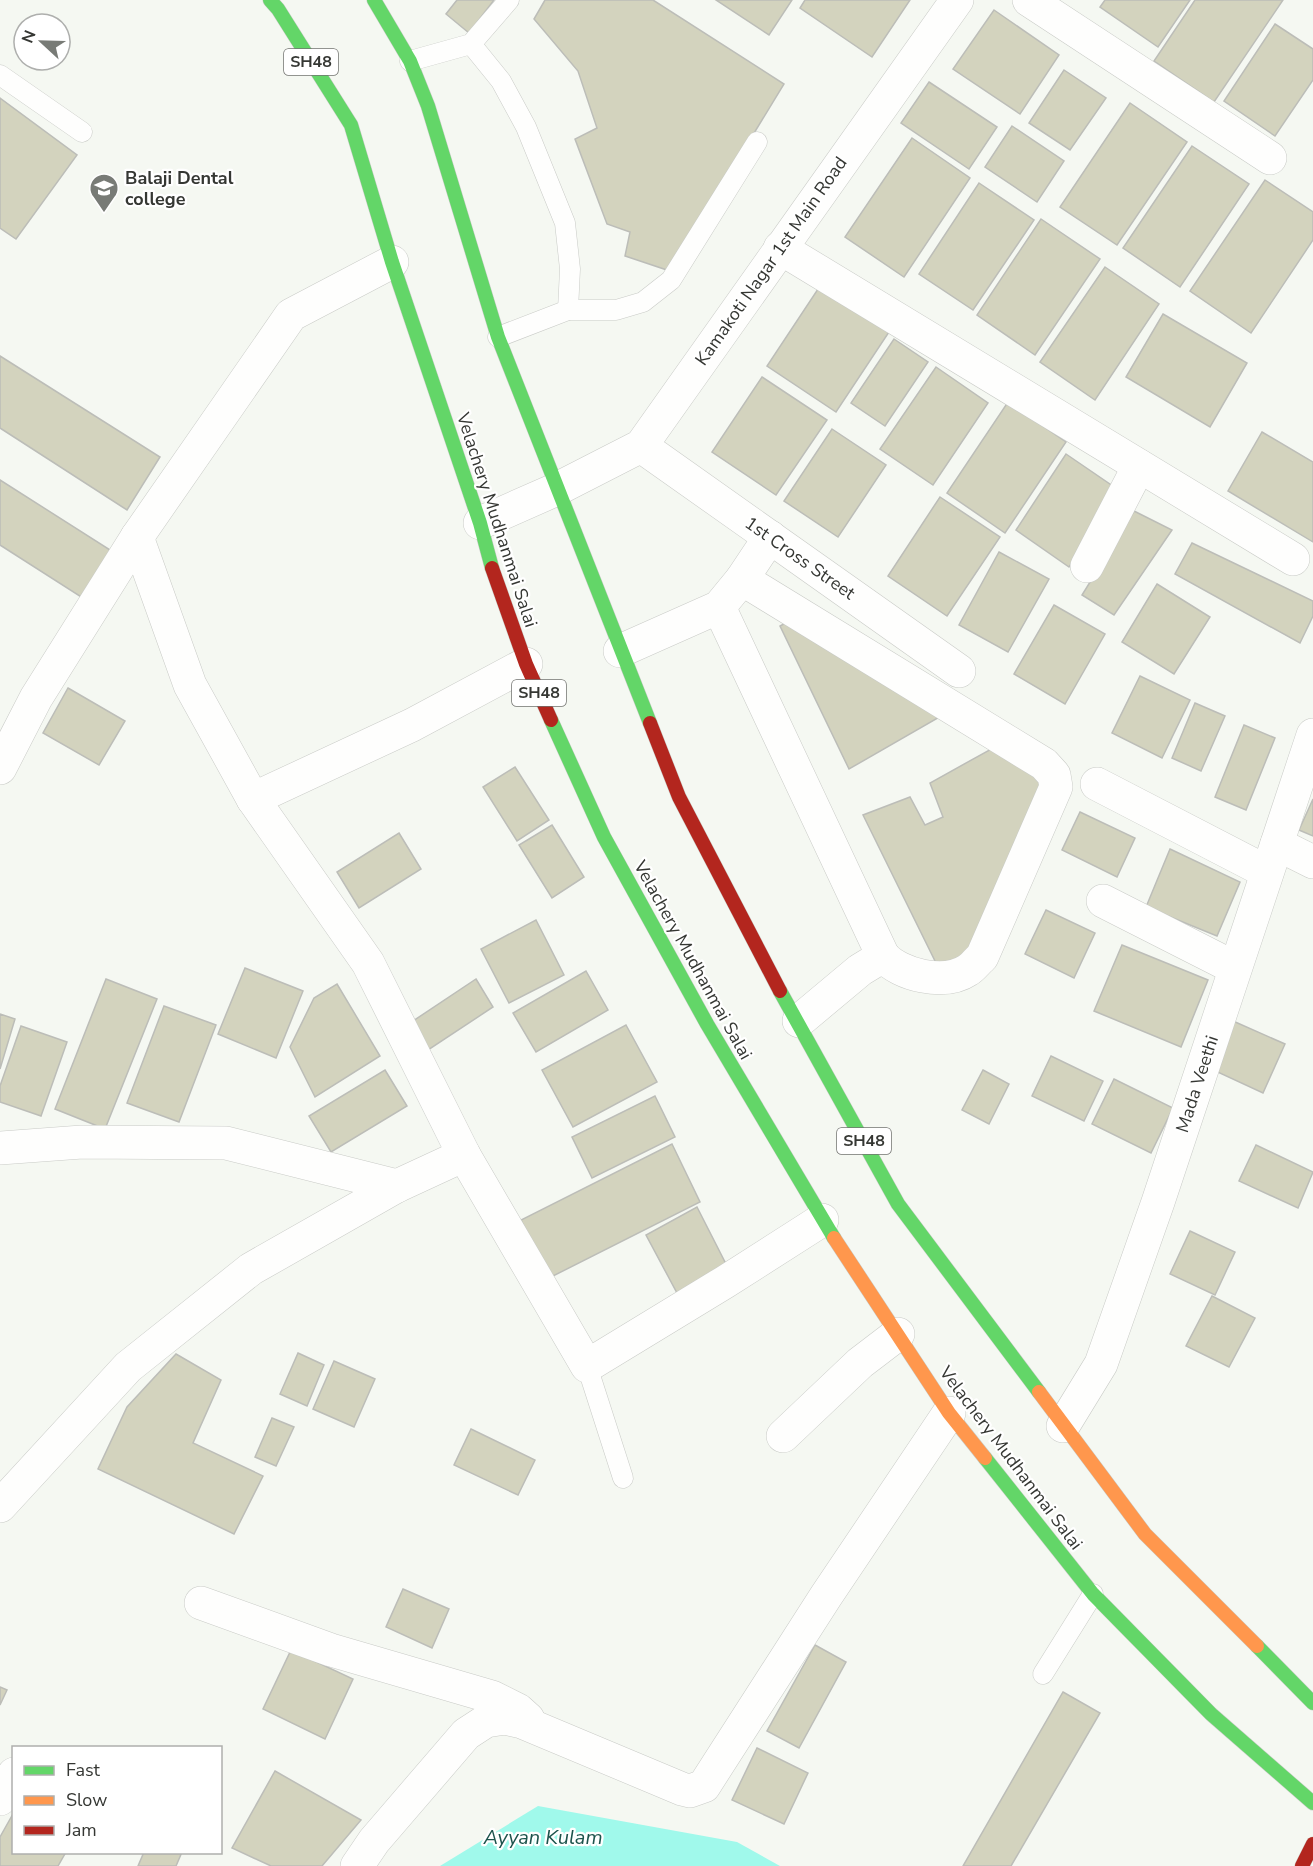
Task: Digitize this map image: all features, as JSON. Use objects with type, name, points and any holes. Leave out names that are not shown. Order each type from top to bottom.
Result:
[{"type":"main road","name":"Velachery Mudhanmai Salai","points":[[270,0],[278,9],[351,125],[392,262],[480,523],[495,579],[526,664],[604,837],[706,1024],[822,1220],[949,1413],[1093,1594],[1210,1714],[1313,1803]]},
{"type":"main road","name":"SH48","points":[[374,0],[410,62],[428,106],[498,337],[679,797],[770,972],[898,1204],[1145,1534],[1313,1703]]},
{"type":"main road","points":[[1302,1866],[1313,1844]]},
{"type":"street","name":"Kamakoti Nagar 1st Main Road","points":[[480,523],[557,489],[641,446],[957,0]]},
{"type":"street","points":[[1029,0],[1270,158]]},
{"type":"street","points":[[780,248],[1293,559]]},
{"type":"street","points":[[0,768],[36,698],[137,537],[291,315],[392,262]]},
{"type":"street","name":"1st Cross Street","points":[[641,446],[959,671]]},
{"type":"street","points":[[1087,566],[1139,465]]},
{"type":"street","points":[[137,537],[190,685],[253,799],[368,963],[464,1155],[587,1366],[822,1220]]},
{"type":"street","points":[[620,651],[719,607],[742,579],[770,537]]},
{"type":"street","points":[[719,607],[883,956],[891,965],[908,974],[950,977],[967,971],[982,957],[1056,787],[1054,775],[1044,764],[742,579]]},
{"type":"street","points":[[253,799],[412,725],[526,664]]},
{"type":"street","name":"Mada Veethi","points":[[1063,1426],[1101,1364],[1310,752]]},
{"type":"street","points":[[1097,784],[1272,858],[1313,862]]},
{"type":"street","points":[[1103,901],[1235,968]]},
{"type":"street","points":[[799,1022],[860,970],[883,956]]},
{"type":"street","points":[[0,1148],[82,1142],[226,1143],[397,1186]]},
{"type":"street","points":[[0,1506],[128,1367],[250,1269],[397,1186],[464,1155]]},
{"type":"street","points":[[783,1436],[860,1364],[898,1334]]},
{"type":"street","points":[[357,1866],[374,1841],[466,1734],[486,1720],[505,1718],[538,1728],[682,1789],[690,1791],[704,1786],[826,1596],[949,1413]]},
{"type":"street","points":[[201,1604],[331,1650],[492,1697],[518,1710],[538,1728]]},
{"type":"street","points":[[0,1799],[12,1778]]},
{"type":"lane","points":[[410,62],[471,44],[509,0]]},
{"type":"lane","points":[[471,44],[501,81],[526,127],[565,223],[570,269],[568,310]]},
{"type":"lane","points":[[0,75],[82,132]]},
{"type":"lane","points":[[498,337],[568,310],[616,310],[643,302],[671,280],[758,142]]},
{"type":"lane","points":[[587,1366],[623,1478]]},
{"type":"lane","points":[[1043,1674],[1093,1594]]},
{"type":"water","name":"Ayyan Kulam","points":[[538,1806],[737,1842],[780,1866],[440,1866]]},
{"type":"building","points":[[457,0],[494,0],[469,33],[446,14]]},
{"type":"building","points":[[545,0],[653,0],[784,84],[670,271],[625,256],[630,232],[607,224],[575,139],[597,128],[578,71],[534,19]]},
{"type":"building","points":[[716,0],[792,0],[769,35]]},
{"type":"building","points":[[805,0],[910,0],[872,57],[800,8]]},
{"type":"building","points":[[1105,0],[1190,0],[1158,47],[1100,7]]},
{"type":"building","points":[[1195,0],[1283,0],[1214,102],[1154,61]]},
{"type":"building","points":[[994,10],[1059,55],[1020,114],[953,69]]},
{"type":"building","points":[[1275,24],[1313,49],[1313,80],[1275,136],[1224,101]]},
{"type":"building","points":[[1064,70],[1106,98],[1070,150],[1029,123]]},
{"type":"building","points":[[929,82],[997,127],[969,169],[901,123]]},
{"type":"building","points":[[0,98],[77,155],[16,239],[0,228]]},
{"type":"building","points":[[1130,103],[1187,142],[1117,245],[1060,207]]},
{"type":"building","points":[[1012,126],[1064,161],[1037,202],[985,167]]},
{"type":"building","points":[[912,138],[970,178],[904,277],[845,237]]},
{"type":"building","points":[[1192,146],[1249,184],[1180,287],[1123,248]]},
{"type":"building","points":[[1265,180],[1313,212],[1313,240],[1251,333],[1190,291]]},
{"type":"building","points":[[979,183],[1034,220],[973,310],[919,274]]},
{"type":"building","points":[[1041,219],[1100,259],[1035,355],[977,315]]},
{"type":"building","points":[[1105,267],[1159,304],[1095,400],[1040,362]]},
{"type":"building","points":[[822,283],[891,329],[836,412],[767,366]]},
{"type":"building","points":[[1163,314],[1247,363],[1210,427],[1126,377]]},
{"type":"building","points":[[894,339],[928,362],[885,426],[851,403]]},
{"type":"building","points":[[0,356],[160,457],[127,510],[0,428]]},
{"type":"building","points":[[936,367],[988,403],[933,485],[880,449]]},
{"type":"building","points":[[762,377],[827,420],[776,495],[712,452]]},
{"type":"building","points":[[1008,402],[1066,442],[1005,533],[947,493]]},
{"type":"building","points":[[832,429],[886,465],[838,537],[784,501]]},
{"type":"building","points":[[1262,432],[1313,462],[1313,542],[1228,491]]},
{"type":"building","points":[[1066,454],[1120,491],[1069,567],[1016,530]]},
{"type":"building","points":[[0,480],[118,555],[89,602],[0,545]]},
{"type":"building","points":[[940,497],[1000,537],[947,616],[888,576]]},
{"type":"building","points":[[1134,511],[1172,530],[1114,615],[1082,595]]},
{"type":"building","points":[[1192,543],[1313,601],[1313,616],[1300,643],[1175,574]]},
{"type":"building","points":[[999,552],[1049,579],[1008,652],[959,625]]},
{"type":"building","points":[[1157,584],[1210,617],[1174,674],[1122,642]]},
{"type":"building","points":[[1054,605],[1105,634],[1065,704],[1014,674]]},
{"type":"building","points":[[794,618],[943,715],[849,769],[780,626]]},
{"type":"building","points":[[1140,676],[1190,700],[1162,758],[1112,733]]},
{"type":"building","points":[[68,688],[125,721],[99,765],[43,733]]},
{"type":"building","points":[[1195,703],[1225,716],[1201,771],[1172,758]]},
{"type":"building","points":[[1244,725],[1275,738],[1246,810],[1215,797]]},
{"type":"building","points":[[993,748],[1050,781],[968,954],[938,967],[863,815],[910,797],[925,825],[943,817],[930,783]]},
{"type":"building","points":[[515,767],[549,820],[517,841],[483,787]]},
{"type":"building","points":[[1313,799],[1313,836],[1299,830]]},
{"type":"building","points":[[1080,812],[1135,838],[1117,877],[1062,850]]},
{"type":"building","points":[[552,825],[584,877],[552,898],[519,845]]},
{"type":"building","points":[[399,833],[421,869],[359,908],[337,872]]},
{"type":"building","points":[[1170,849],[1240,882],[1217,936],[1146,907]]},
{"type":"building","points":[[1046,910],[1095,933],[1074,978],[1025,954]]},
{"type":"building","points":[[536,920],[564,975],[509,1003],[481,949]]},
{"type":"building","points":[[1122,945],[1208,980],[1181,1047],[1094,1011]]},
{"type":"building","points":[[245,968],[303,991],[276,1058],[218,1034]]},
{"type":"building","points":[[586,971],[608,1010],[536,1052],[513,1013]]},
{"type":"building","points":[[106,979],[157,999],[105,1129],[55,1109]]},
{"type":"building","points":[[476,979],[493,1007],[422,1054],[404,1027]]},
{"type":"building","points":[[337,984],[380,1056],[315,1097],[290,1047],[314,998]]},
{"type":"building","points":[[164,1006],[216,1025],[179,1122],[127,1103]]},
{"type":"building","points":[[0,1014],[15,1019],[0,1069]]},
{"type":"building","points":[[1233,1021],[1285,1044],[1263,1093],[1211,1069]]},
{"type":"building","points":[[626,1025],[657,1082],[573,1127],[542,1070]]},
{"type":"building","points":[[21,1026],[67,1042],[41,1116],[0,1102],[0,1086]]},
{"type":"building","points":[[1051,1056],[1103,1081],[1084,1121],[1032,1096]]},
{"type":"building","points":[[385,1070],[407,1106],[331,1152],[309,1116]]},
{"type":"building","points":[[983,1070],[1009,1084],[989,1124],[962,1110]]},
{"type":"building","points":[[1114,1079],[1173,1108],[1151,1153],[1092,1124]]},
{"type":"building","points":[[655,1096],[675,1137],[592,1178],[572,1137]]},
{"type":"building","points":[[672,1144],[700,1202],[549,1278],[521,1220]]},
{"type":"building","points":[[1256,1145],[1313,1172],[1298,1208],[1239,1181]]},
{"type":"building","points":[[697,1207],[727,1266],[677,1293],[646,1235]]},
{"type":"building","points":[[1190,1231],[1235,1252],[1215,1295],[1170,1274]]},
{"type":"building","points":[[1212,1296],[1255,1318],[1229,1367],[1186,1346]]},
{"type":"building","points":[[298,1353],[324,1365],[307,1406],[280,1394]]},
{"type":"building","points":[[176,1354],[221,1380],[193,1443],[263,1476],[234,1534],[98,1469],[127,1407]]},
{"type":"building","points":[[334,1361],[375,1379],[354,1427],[313,1409]]},
{"type":"building","points":[[272,1418],[294,1427],[276,1466],[255,1457]]},
{"type":"building","points":[[471,1429],[535,1460],[518,1495],[454,1465]]},
{"type":"building","points":[[403,1589],[449,1609],[432,1648],[386,1627]]},
{"type":"building","points":[[815,1645],[846,1662],[799,1748],[767,1731]]},
{"type":"building","points":[[291,1650],[353,1679],[325,1739],[263,1709]]},
{"type":"building","points":[[0,1687],[7,1690],[0,1705]]},
{"type":"building","points":[[1063,1692],[1100,1713],[1011,1866],[963,1866]]},
{"type":"building","points":[[757,1748],[808,1773],[784,1824],[732,1800]]},
{"type":"building","points":[[275,1771],[361,1820],[322,1866],[271,1866],[232,1848]]},
{"type":"building","points":[[12,1816],[12,1854],[65,1854],[58,1866],[0,1866],[0,1837]]},
{"type":"building","points":[[143,1854],[181,1854],[176,1866],[138,1866]]},
{"type":"traffic: fast","points":[[270,0],[278,9],[351,125],[392,262],[480,523],[492,568]]},
{"type":"traffic: fast","points":[[374,0],[410,61],[428,106],[498,337],[650,723]]},
{"type":"traffic: fast","points":[[551,720],[604,837],[707,1024],[834,1238]]},
{"type":"traffic: fast","points":[[780,991],[898,1204],[1039,1392]]},
{"type":"traffic: fast","points":[[985,1458],[1093,1594],[1211,1714],[1313,1803]]},
{"type":"traffic: fast","points":[[1257,1646],[1313,1703]]},
{"type":"traffic: slow","points":[[834,1238],[949,1413],[985,1458]]},
{"type":"traffic: slow","points":[[1039,1392],[1145,1534],[1257,1646]]},
{"type":"traffic: jam","points":[[492,568],[526,664],[551,720]]},
{"type":"traffic: jam","points":[[650,723],[679,797],[780,991]]},
{"type":"traffic: jam","points":[[1302,1866],[1313,1844]]},
{"type":"place","name":"Balaji Dental college","points":[[104,214]]}]
